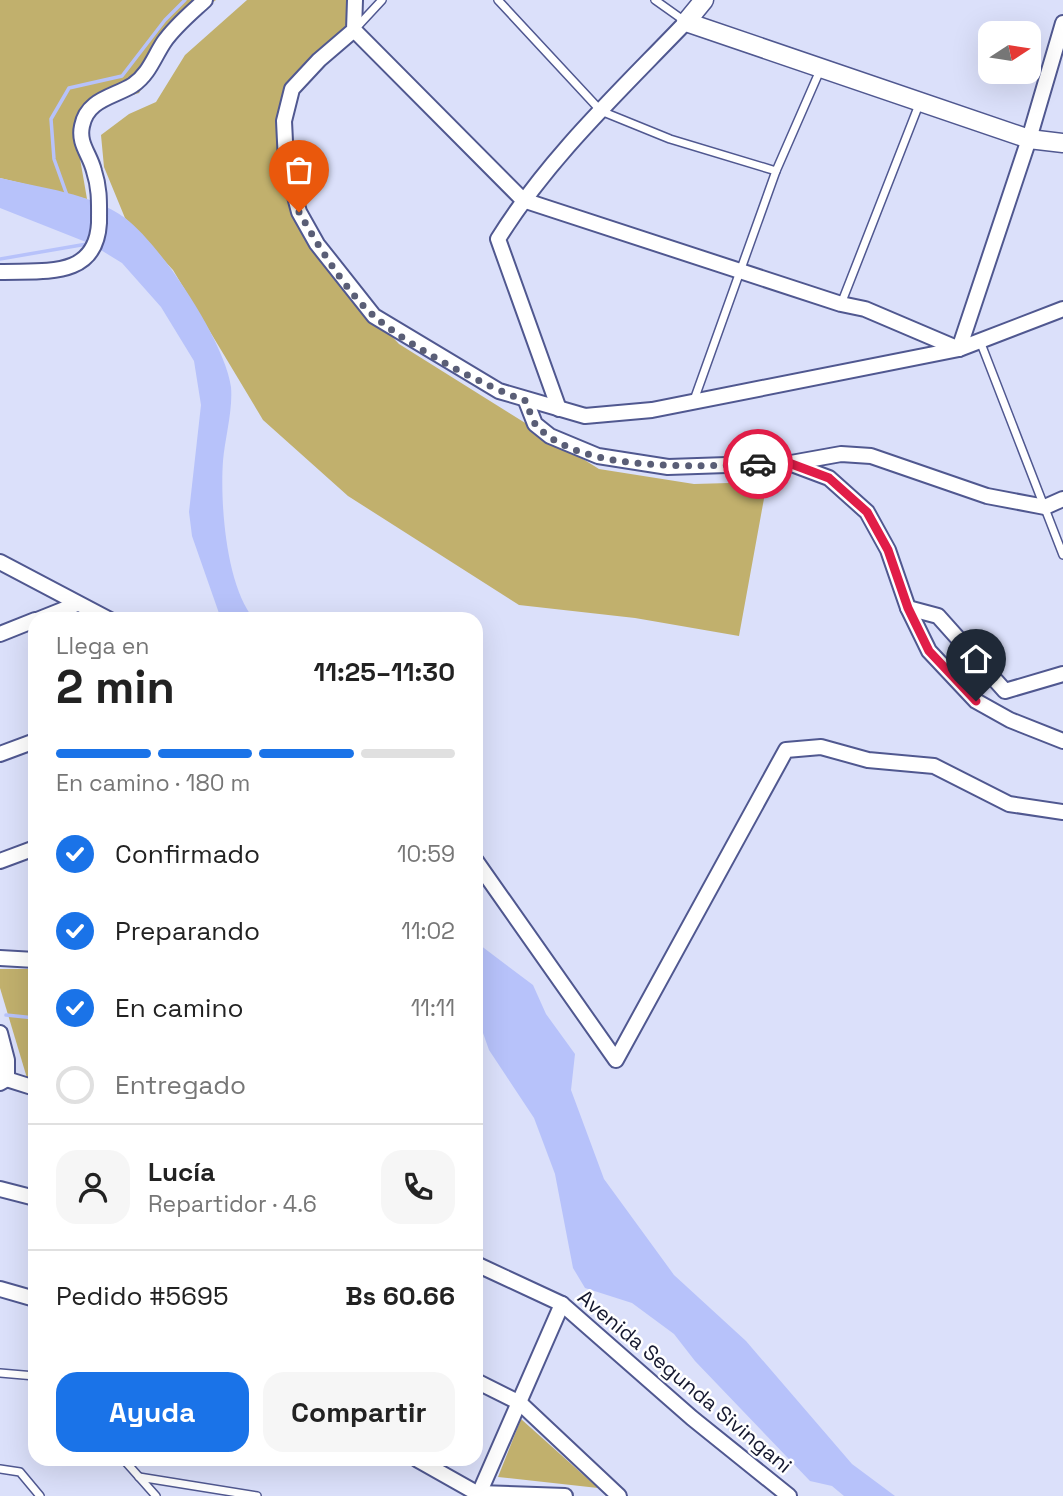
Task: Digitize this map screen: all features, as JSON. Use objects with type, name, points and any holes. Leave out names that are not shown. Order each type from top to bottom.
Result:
[{"type":"street","points":[[0,272],[65,269],[79,265],[91,252],[98,241],[101,198],[93,167],[81,144],[82,124],[93,105],[133,85],[146,74],[164,41],[205,0]]},
{"type":"street","points":[[355,0],[354,30],[523,200],[841,304],[865,309],[959,349]]},
{"type":"street","points":[[559,409],[498,239],[523,200],[704,0]]},
{"type":"street","points":[[686,22],[1029,139],[1063,142]]},
{"type":"street","points":[[959,349],[1029,139],[1063,23]]},
{"type":"street","points":[[354,30],[319,60],[292,89],[284,121],[286,162],[299,212],[317,244],[374,316],[466,374],[526,401],[585,416],[694,402],[959,349],[1063,309]]},
{"type":"street","points":[[526,401],[535,424],[550,436],[598,456],[668,467],[789,463],[841,454],[871,456],[987,495],[1045,507],[1063,499]]},
{"type":"street","points":[[789,463],[829,478],[867,512],[888,550],[908,608],[929,651],[976,701],[1010,720],[1063,741]]},
{"type":"street","points":[[0,562],[94,612]]},
{"type":"street","points":[[56,612],[77,604]]},
{"type":"street","points":[[908,608],[938,615],[1005,691],[1063,674]]},
{"type":"street","points":[[0,634],[28,623]]},
{"type":"street","points":[[0,754],[28,744]]},
{"type":"street","points":[[483,871],[616,1060],[786,750],[821,747],[868,760],[934,766],[1009,804],[1063,812]]},
{"type":"street","points":[[0,861],[28,851]]},
{"type":"street","points":[[0,958],[28,960]]},
{"type":"street","points":[[0,1033],[7,1060],[3,1080],[28,1086]]},
{"type":"street","points":[[0,1189],[28,1196]]},
{"type":"street","name":"Avenida Segunda Sivingani","points":[[483,1267],[562,1304],[692,1418],[789,1496]]},
{"type":"street","points":[[0,1289],[28,1296]]},
{"type":"street","points":[[480,1495],[562,1304]]},
{"type":"street","points":[[483,1384],[520,1403],[619,1496]]},
{"type":"street","points":[[429,1466],[480,1495],[565,1496]]},
{"type":"lane","points":[[354,30],[382,0]]},
{"type":"lane","points":[[498,0],[601,111],[670,139],[776,171]]},
{"type":"lane","points":[[655,0],[686,22]]},
{"type":"lane","points":[[694,402],[776,171],[821,68]]},
{"type":"lane","points":[[841,304],[920,102]]},
{"type":"lane","points":[[980,341],[1063,555]]},
{"type":"lane","points":[[0,1373],[28,1375]]},
{"type":"lane","points":[[129,1466],[156,1496]]},
{"type":"lane","points":[[0,1469],[20,1472],[40,1496]]},
{"type":"lane","points":[[139,1477],[257,1496]]},
{"type":"shaded area","points":[[0,0],[216,0],[177,28],[139,93],[99,106],[77,141],[87,199],[0,178]]},
{"type":"shaded area","points":[[247,0],[351,0],[354,32],[284,109],[284,170],[315,254],[399,344],[599,469],[694,484],[767,482],[739,636],[635,618],[519,605],[348,496],[263,420],[173,270],[125,218],[104,167],[101,135],[129,114],[156,102],[185,55]]},
{"type":"shaded area","points":[[0,969],[28,969],[28,1078],[27,1078],[0,988]]},
{"type":"shaded area","points":[[521,1419],[598,1488],[498,1477]]},
{"type":"water","points":[[0,178],[49,188],[97,203],[125,218],[140,231],[190,296],[217,346],[231,387],[223,461],[224,521],[231,566],[250,612],[219,612],[192,536],[189,512],[201,405],[194,361],[161,307],[122,263],[91,244],[0,208]]},
{"type":"water","points":[[483,947],[533,985],[546,1014],[575,1054],[571,1090],[604,1179],[674,1275],[746,1341],[852,1464],[895,1496],[844,1496],[832,1486],[810,1481],[695,1361],[674,1334],[632,1303],[585,1288],[573,1268],[555,1174],[534,1118],[489,1050],[483,1033]]},
{"type":"waterway","points":[[68,198],[54,159],[51,119],[69,88],[122,76],[165,20],[185,0]]},
{"type":"waterway","points":[[0,259],[87,244]]},
{"type":"waterway","points":[[6,1015],[28,1017]]},
{"type":"way so far","points":[[299,212],[317,244],[374,316],[466,374],[526,401],[535,424],[550,436],[598,456],[634,463],[668,467],[758,464]]},
{"type":"route","points":[[758,464],[789,463],[829,478],[867,512],[888,550],[908,608],[929,651],[976,701]]}]
